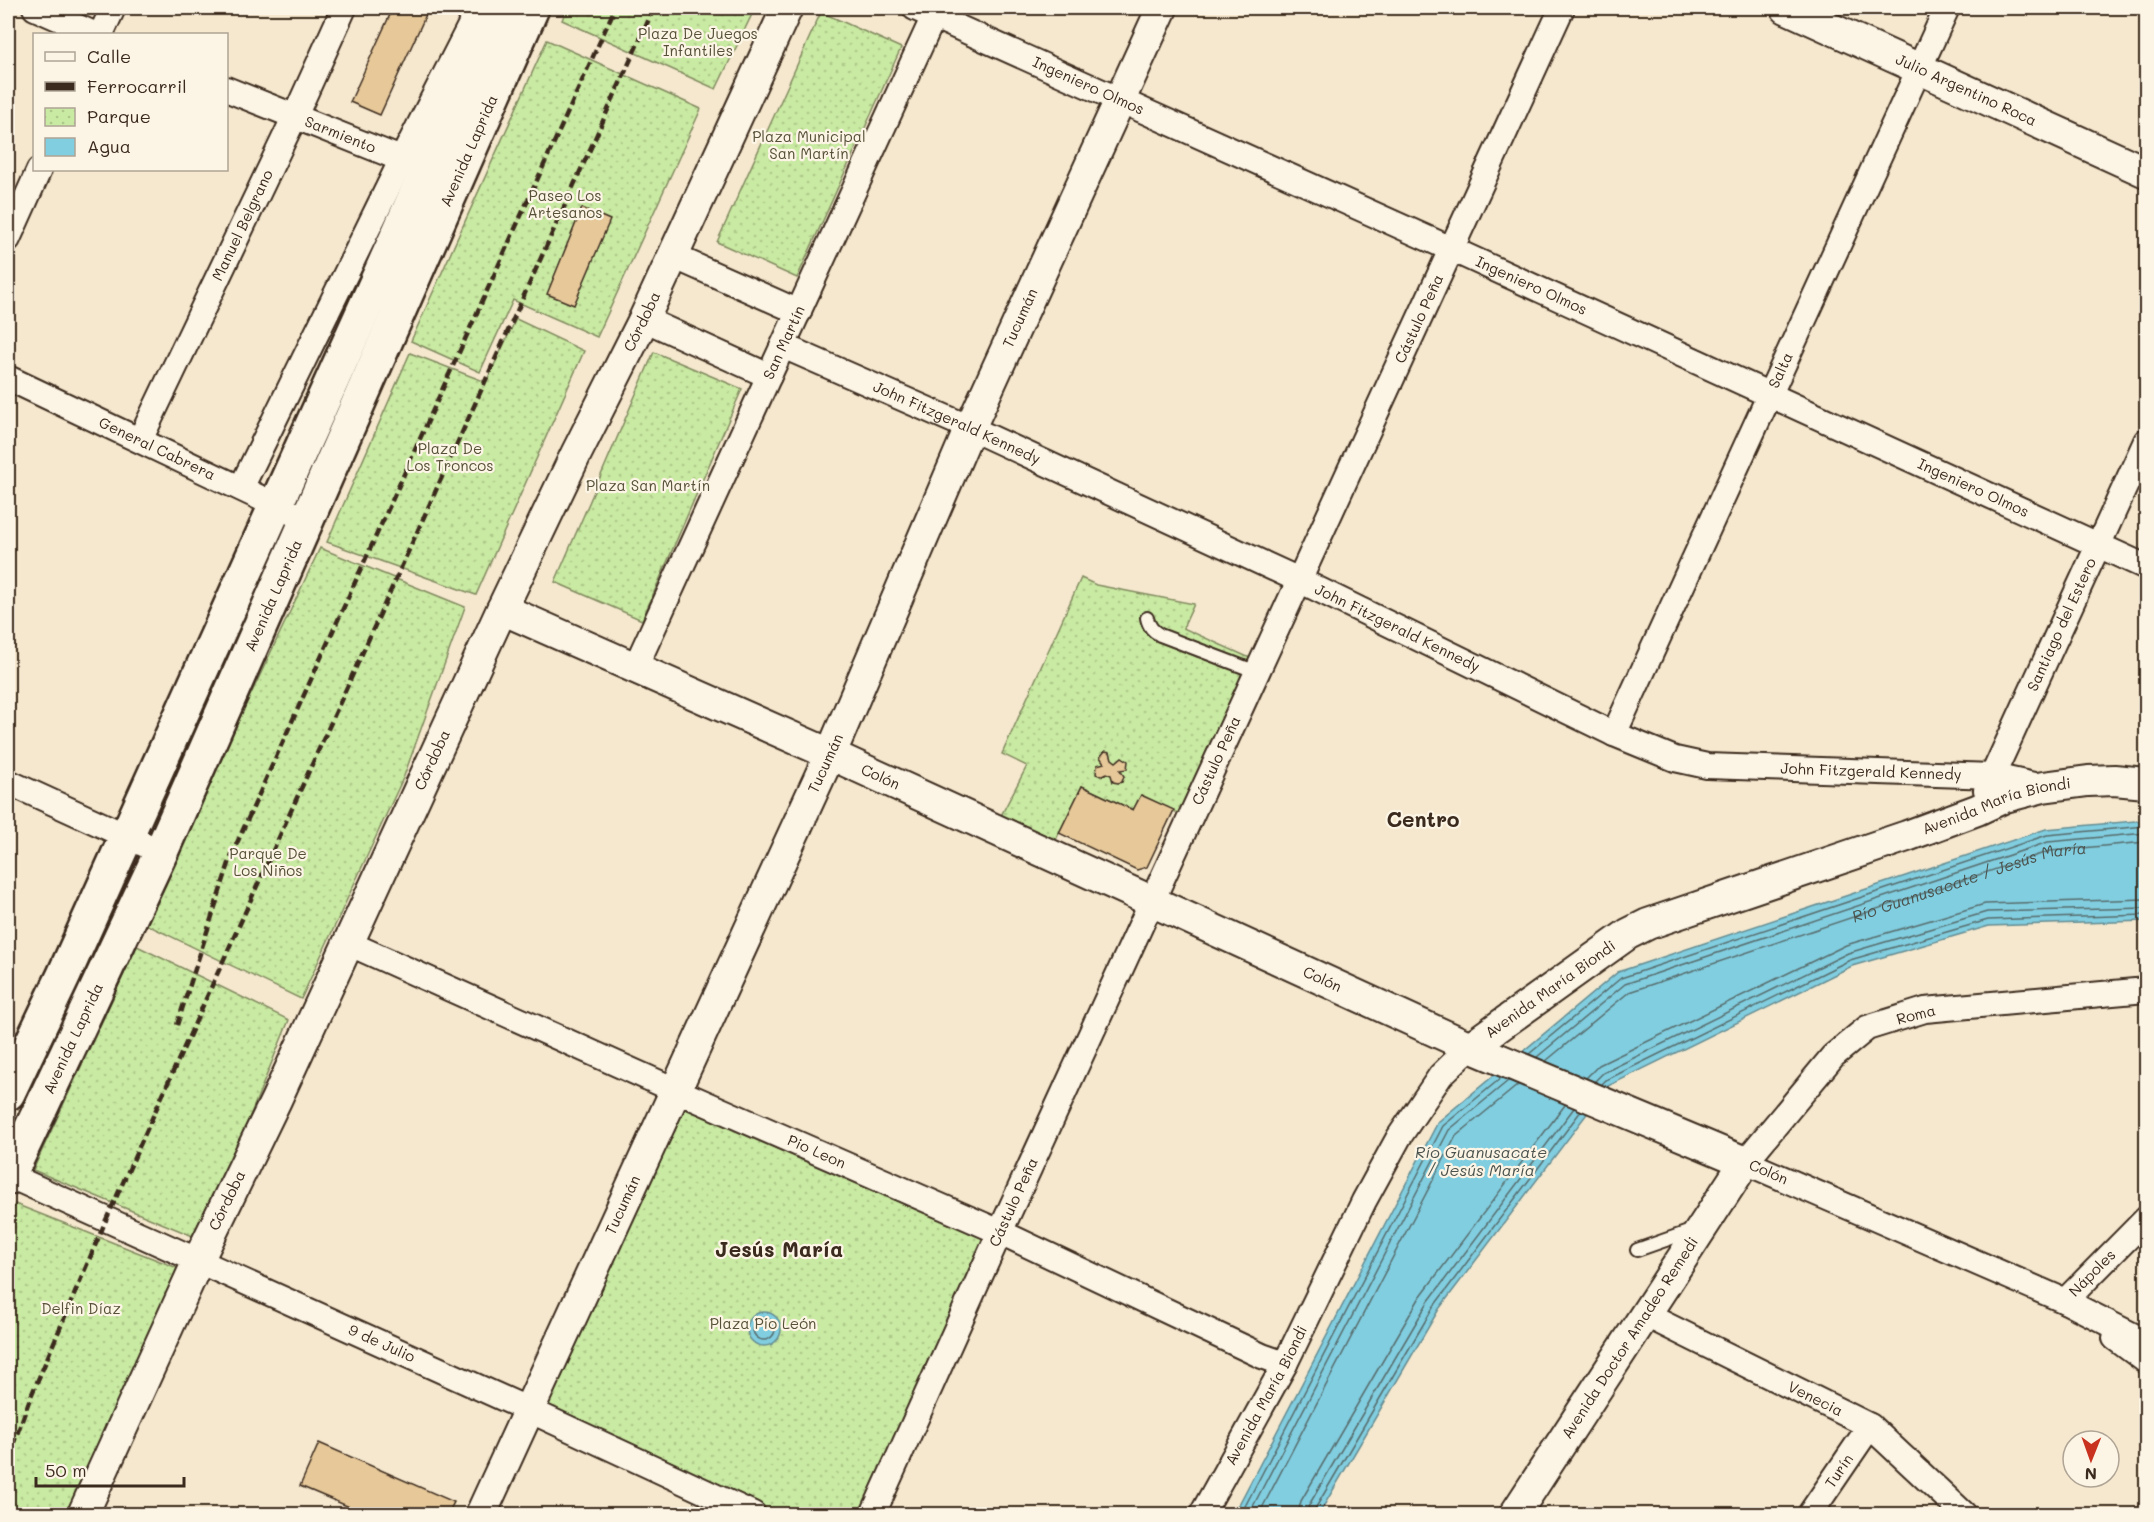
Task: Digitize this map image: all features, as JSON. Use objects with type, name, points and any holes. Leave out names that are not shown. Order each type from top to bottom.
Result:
[{"type":"main road","name":"Avenida Laprida","points":[[8,1092],[64,975],[500,8]]},
{"type":"main road","name":"Avenida Laprida","points":[[8,1177],[160,852],[307,520],[428,170],[532,8]]},
{"type":"street","points":[[35,8],[92,33]]},
{"type":"street","points":[[101,33],[113,8]]},
{"type":"street","name":"Manuel Belgrano","points":[[140,440],[295,116],[344,8]]},
{"type":"street","points":[[241,488],[428,170],[479,8]]},
{"type":"street","name":"Córdoba","points":[[83,1515],[198,1261],[276,1100],[502,609],[644,319],[787,8]]},
{"type":"street","name":"Tucumán","points":[[481,1515],[830,754],[970,428],[1162,8]]},
{"type":"street","name":"Cástulo Peña","points":[[873,1515],[1000,1232],[1562,8]]},
{"type":"street","name":"Julio Argentino Roca","points":[[1786,8],[2146,172]]},
{"type":"street","name":"Salta","points":[[1614,734],[1947,8]]},
{"type":"street","name":"Ingeniero Olmos","points":[[924,12],[1451,249],[2146,567]]},
{"type":"street","name":"San Martín","points":[[635,668],[799,312],[924,12]]},
{"type":"street","name":"Sarmiento","points":[[228,90],[428,170]]},
{"type":"street","points":[[8,239],[39,171]]},
{"type":"street","points":[[673,256],[799,312]]},
{"type":"street","points":[[644,319],[769,376]]},
{"type":"street","name":"John Fitzgerald Kennedy","points":[[783,346],[970,428],[1299,580],[1614,734],[1675,759],[1707,766],[1993,776],[2043,787]]},
{"type":"street","name":"General Cabrera","points":[[8,378],[307,520]]},
{"type":"street","name":"Santiago del Estero","points":[[1977,810],[2146,441]]},
{"type":"street","name":"Colón","points":[[502,609],[830,754],[1482,1052],[1745,1162],[2065,1301],[2146,1342]]},
{"type":"street","name":"Avenida María Biondi","points":[[1202,1515],[1285,1364],[1364,1201],[1399,1137],[1440,1075],[1482,1052],[1628,934],[1648,924],[1907,836],[1977,810],[2006,796],[2043,787],[2088,781],[2114,780],[2146,783]]},
{"type":"street","points":[[8,782],[160,852]]},
{"type":"street","name":"Pio Leon","points":[[348,943],[675,1090],[1000,1232],[1262,1356],[1285,1364]]},
{"type":"street","name":"Roma","points":[[1745,1162],[1833,1056],[1867,1028],[1925,1010],[2146,990]]},
{"type":"street","name":"Avenida Doctor Amadeo Remedi","points":[[1515,1515],[1745,1162]]},
{"type":"street","name":"9 de Julio","points":[[8,1177],[529,1410],[753,1515]]},
{"type":"street","name":"Nápoles","points":[[2065,1301],[2146,1220]]},
{"type":"street","points":[[2065,1301],[2146,1361]]},
{"type":"street","name":"Venecia","points":[[1646,1315],[1870,1426],[1964,1515]]},
{"type":"street","name":"Turín","points":[[1810,1515],[1870,1426]]},
{"type":"lane","points":[[1147,618],[1153,631],[1160,635],[1257,672]]},
{"type":"lane","points":[[1637,1250],[1701,1228]]},
{"type":"green space","name":"Plaza De Juegos Infantiles","points":[[567,8],[755,8],[716,89],[562,20]]},
{"type":"green space","name":"Plaza Municipal San Martín","points":[[821,12],[901,48],[797,278],[717,242]]},
{"type":"green space","name":"Paseo Los Artesanos","points":[[547,40],[701,109],[597,337],[513,300],[480,372],[411,341]]},
{"type":"green space","name":"Plaza De Los Troncos","points":[[516,319],[584,351],[476,595],[327,542],[410,353],[486,382]]},
{"type":"green space","name":"Plaza San Martín","points":[[654,352],[742,389],[642,620],[555,582]]},
{"type":"green space","name":"Parque De Los Niños","points":[[320,548],[465,607],[404,776],[301,999],[143,923]]},
{"type":"green space","points":[[1081,578],[1096,585],[1194,604],[1183,628],[1261,663],[1190,819],[1141,795],[1133,810],[1082,786],[1049,854],[994,829],[1027,766],[1002,754]]},
{"type":"green space","points":[[137,946],[289,1020],[200,1239],[33,1170]]},
{"type":"green space","name":"Plaza Pío León","points":[[675,1090],[1000,1232],[873,1514],[753,1514],[529,1410]]},
{"type":"green space","name":"Delfin Díaz","points":[[15,1204],[180,1269],[68,1514],[8,1514],[8,1222]]},
{"type":"water","name":"Río Guanusacate / Jesús María","points":[[2146,820],[2146,921],[1989,926],[1852,966],[1608,1086],[1439,1309],[1319,1514],[1234,1514],[1438,1122],[1618,972],[2046,829]]},
{"type":"water","points":[[764,1312],[776,1317],[781,1329],[776,1341],[764,1346],[752,1341],[747,1329],[752,1317]]},
{"type":"building","points":[[393,8],[429,8],[380,115],[350,102]]},
{"type":"building","points":[[582,208],[610,220],[574,305],[547,294]]},
{"type":"building","points":[[1105,751],[1110,752],[1112,759],[1116,762],[1122,757],[1128,761],[1127,769],[1120,770],[1124,776],[1122,782],[1113,782],[1111,775],[1107,773],[1101,776],[1096,774],[1097,765],[1104,763],[1100,757]]},
{"type":"building","points":[[1082,786],[1133,810],[1141,795],[1174,810],[1147,867],[1137,870],[1059,833]]},
{"type":"building","points":[[319,1443],[454,1502],[448,1514],[366,1514],[300,1486]]},
{"type":"railway","points":[[177,1025],[232,854],[615,8]]},
{"type":"railway","points":[[8,1459],[29,1401],[106,1220],[654,8]]},
{"type":"district","name":"Centro","points":[[1423,820]]},
{"type":"district","name":"Jesús María","points":[[779,1250]]}]
